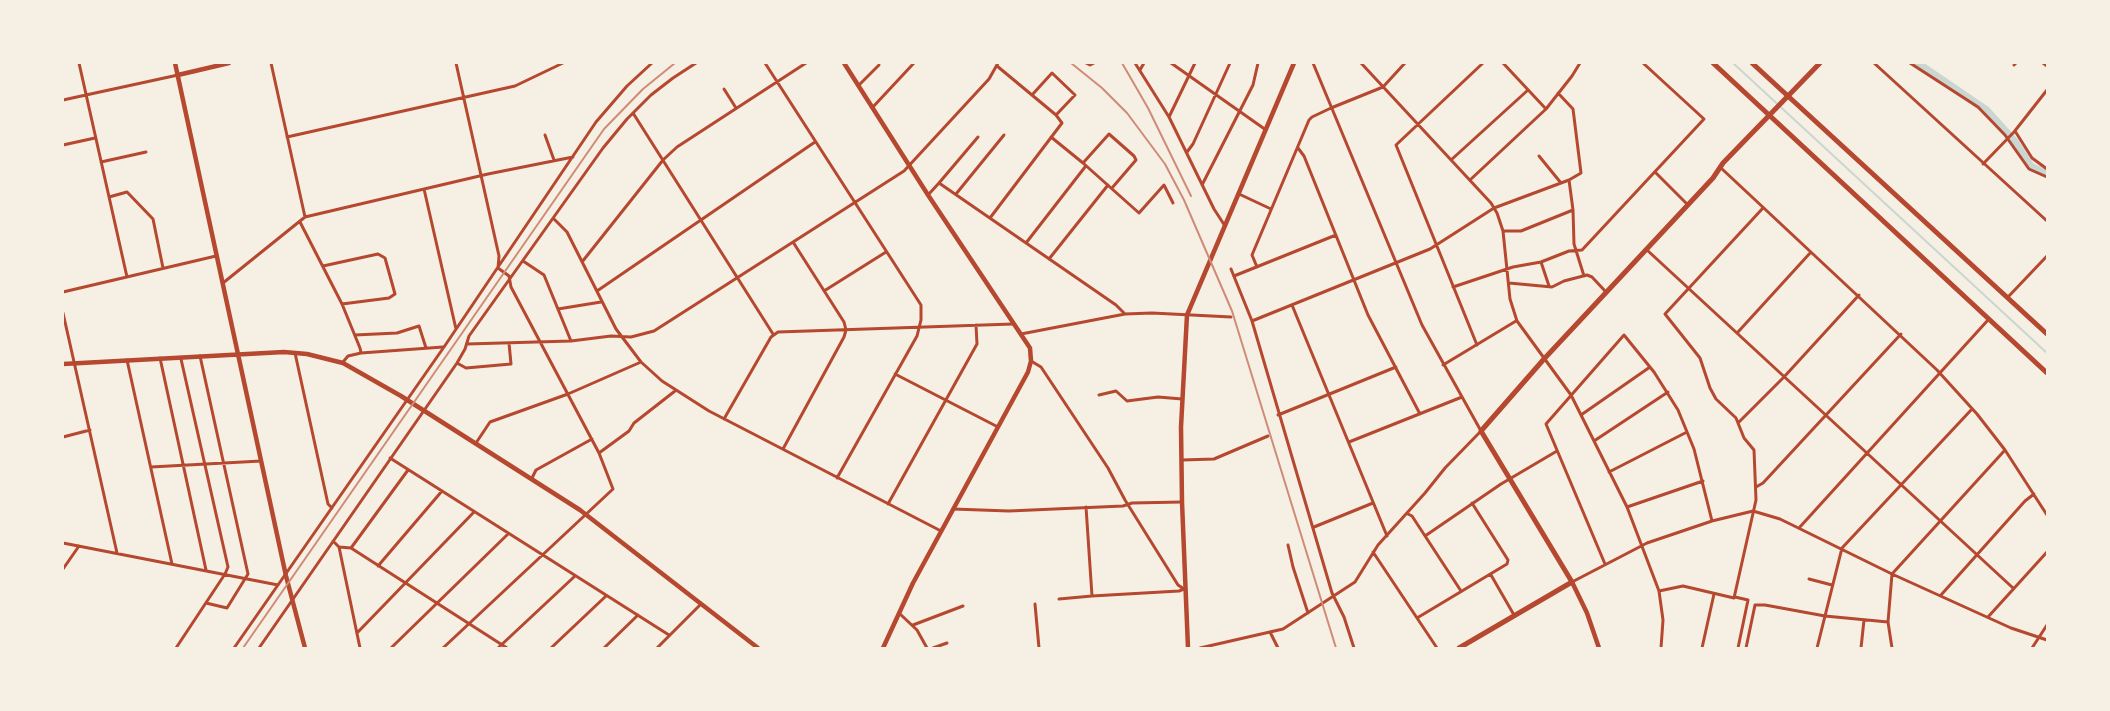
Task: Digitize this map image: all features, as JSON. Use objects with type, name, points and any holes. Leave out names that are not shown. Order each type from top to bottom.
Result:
[{"type":"main road","points":[[1713,63],[2047,373]]},
{"type":"main road","points":[[1752,63],[2047,334]]},
{"type":"main road","points":[[1459,648],[1572,582],[1481,431],[1544,359],[1820,63]]},
{"type":"street","points":[[79,63],[127,277]]},
{"type":"street","points":[[175,63],[286,576],[304,648]]},
{"type":"street","points":[[63,100],[229,63]]},
{"type":"street","points":[[271,63],[305,217]]},
{"type":"street","points":[[456,63],[499,256],[498,268]]},
{"type":"street","points":[[287,137],[515,86],[563,63]]},
{"type":"street","points":[[234,648],[610,105],[652,63]]},
{"type":"street","points":[[259,648],[456,363],[470,336],[603,148],[633,113],[659,88],[696,63]]},
{"type":"street","points":[[765,63],[921,305],[917,336],[837,478]]},
{"type":"street","points":[[582,262],[663,160],[681,143],[806,63]]},
{"type":"street","points":[[844,63],[1030,348],[1031,361],[1028,372],[952,509],[883,648]]},
{"type":"street","points":[[872,108],[914,63]]},
{"type":"street","points":[[1086,63],[1090,65],[1094,63]]},
{"type":"street","points":[[1135,63],[1169,117],[1214,209],[1225,226]]},
{"type":"street","points":[[1140,70],[1144,63]]},
{"type":"street","points":[[1171,63],[1266,130]]},
{"type":"street","points":[[1169,117],[1195,63]]},
{"type":"street","points":[[1187,152],[1230,63]]},
{"type":"street","points":[[1202,185],[1253,85],[1258,63]]},
{"type":"street","points":[[1188,648],[1184,589],[1181,460],[1187,315],[1294,63]]},
{"type":"street","points":[[1200,648],[1283,629],[1358,579],[1373,552],[1445,468],[1481,431],[1422,325],[1313,63]]},
{"type":"street","points":[[1361,63],[1494,207],[1503,231],[1510,299],[1517,321],[1571,395],[1626,507],[1659,591],[1663,620],[1661,648]]},
{"type":"street","points":[[1257,267],[1252,255],[1309,120],[1331,108],[1383,87],[1405,63]]},
{"type":"street","points":[[1477,345],[1396,145],[1483,63]]},
{"type":"street","points":[[1503,63],[1546,109]]},
{"type":"street","points":[[1470,180],[1546,109],[1580,63]]},
{"type":"street","points":[[1453,287],[1506,269],[1541,262],[1569,251],[1582,250],[1704,119],[1643,63]]},
{"type":"street","points":[[1874,63],[2047,221]]},
{"type":"street","points":[[1910,63],[1978,107],[2008,139],[2029,169],[2047,177]]},
{"type":"street","points":[[2043,63],[2047,66]]},
{"type":"street","points":[[467,344],[571,341],[644,334],[654,330],[904,171],[989,79],[998,64],[1056,115],[1062,123],[990,218]]},
{"type":"street","points":[[858,86],[879,65]]},
{"type":"street","points":[[1032,95],[1052,73],[1075,95],[1056,115]]},
{"type":"street","points":[[724,88],[736,108]]},
{"type":"street","points":[[1451,160],[1528,90]]},
{"type":"street","points":[[1983,164],[2008,139],[2047,90]]},
{"type":"street","points":[[1252,321],[1437,245],[1494,207],[1569,180],[1581,172],[1573,109],[1558,93]]},
{"type":"street","points":[[633,113],[773,334]]},
{"type":"street","points":[[2014,132],[2032,159],[2047,169]]},
{"type":"street","points":[[1026,243],[1109,134],[1136,160],[1112,188]]},
{"type":"street","points":[[545,135],[554,160]]},
{"type":"street","points":[[956,194],[1004,135]]},
{"type":"street","points":[[928,195],[978,137]]},
{"type":"street","points":[[1052,137],[1139,213],[1164,185],[1173,203]]},
{"type":"street","points":[[63,145],[96,138]]},
{"type":"street","points":[[597,291],[815,142]]},
{"type":"street","points":[[1298,148],[1304,156],[1368,315],[1420,414]]},
{"type":"street","points":[[101,162],[146,152]]},
{"type":"street","points":[[1539,156],[1561,183]]},
{"type":"street","points":[[223,283],[305,217],[573,157]]},
{"type":"street","points":[[1721,168],[1901,334],[1940,373],[2004,450],[2047,515]]},
{"type":"street","points":[[1655,172],[1688,205]]},
{"type":"street","points":[[1569,180],[1574,244],[1584,276]]},
{"type":"street","points":[[939,183],[1116,305],[1125,314]]},
{"type":"street","points":[[1049,259],[1108,185]]},
{"type":"street","points":[[424,189],[456,329]]},
{"type":"street","points":[[109,197],[126,192],[153,219],[163,268]]},
{"type":"street","points":[[1239,194],[1271,209]]},
{"type":"street","points":[[1735,597],[1756,500],[1754,450],[1744,438],[1729,410],[1716,399],[1700,358],[1665,314],[1763,208]]},
{"type":"street","points":[[1503,231],[1521,231],[1573,210]]},
{"type":"street","points":[[554,218],[567,232],[601,302],[621,336],[641,362],[675,391],[724,419],[941,531]]},
{"type":"street","points":[[300,222],[342,304],[361,353]]},
{"type":"street","points":[[1234,276],[1336,235]]},
{"type":"street","points":[[782,449],[846,330],[844,322],[792,242]]},
{"type":"street","points":[[1647,250],[2013,588]]},
{"type":"street","points":[[824,291],[886,252]]},
{"type":"street","points":[[1737,333],[1811,252]]},
{"type":"street","points":[[323,266],[378,254],[385,258],[395,294],[389,298],[342,304]]},
{"type":"street","points":[[63,292],[217,256]]},
{"type":"street","points":[[2008,297],[2047,256]]},
{"type":"street","points":[[523,261],[544,275],[571,341]]},
{"type":"street","points":[[1541,262],[1549,287]]},
{"type":"street","points":[[443,648],[613,489],[600,453],[511,287],[509,276],[498,268]]},
{"type":"street","points":[[1231,270],[1252,321],[1278,415],[1334,596],[1344,616],[1353,648]]},
{"type":"street","points":[[1509,283],[1549,287],[1584,276],[1592,277],[1606,292]]},
{"type":"street","points":[[1738,423],[1784,377],[1859,295]]},
{"type":"street","points":[[558,309],[601,302]]},
{"type":"street","points":[[1292,305],[1388,536]]},
{"type":"street","points":[[63,313],[117,553]]},
{"type":"street","points":[[1021,334],[1125,314],[1231,317]]},
{"type":"street","points":[[1798,528],[1989,319]]},
{"type":"street","points":[[1443,365],[1517,321]]},
{"type":"street","points":[[724,419],[773,334],[778,332],[1013,324]]},
{"type":"street","points":[[888,504],[976,344],[976,325]]},
{"type":"street","points":[[355,335],[397,333],[419,326],[426,348]]},
{"type":"street","points":[[1756,487],[1763,483],[1901,334]]},
{"type":"street","points":[[1605,564],[1546,424],[1624,335],[1668,392],[1687,432],[1703,481],[1712,521]]},
{"type":"street","points":[[456,363],[466,368],[511,364],[509,344]]},
{"type":"street","points":[[343,363],[348,356],[361,353],[444,347]]},
{"type":"street","points":[[295,352],[328,504],[332,508]]},
{"type":"street","points":[[63,364],[295,352],[343,363],[362,372],[586,514],[758,648]]},
{"type":"street","points":[[200,356],[249,574],[227,608],[206,603]]},
{"type":"street","points":[[176,648],[228,567],[180,357]]},
{"type":"street","points":[[160,358],[206,570]]},
{"type":"street","points":[[127,359],[172,564]]},
{"type":"street","points":[[1031,361],[1041,367],[1108,468],[1178,585],[1184,589]]},
{"type":"street","points":[[476,443],[490,422],[568,394],[641,362]]},
{"type":"street","points":[[1278,415],[1396,367]]},
{"type":"street","points":[[1581,414],[1650,367]]},
{"type":"street","points":[[895,374],[998,428]]},
{"type":"street","points":[[600,453],[675,391]]},
{"type":"street","points":[[1099,395],[1116,391],[1127,401],[1158,397],[1182,399]]},
{"type":"street","points":[[1594,441],[1668,392]]},
{"type":"street","points":[[1349,442],[1462,397]]},
{"type":"street","points":[[1817,648],[1842,548],[1972,409]]},
{"type":"street","points":[[63,437],[90,430]]},
{"type":"street","points":[[1609,472],[1687,432]]},
{"type":"street","points":[[1181,460],[1218,458],[1269,436]]},
{"type":"street","points":[[531,479],[536,470],[592,439]]},
{"type":"street","points":[[1425,536],[1472,503],[1557,450]]},
{"type":"street","points":[[1892,648],[1888,622],[1892,574],[2004,450]]},
{"type":"street","points":[[390,458],[669,635]]},
{"type":"street","points":[[151,467],[261,460]]},
{"type":"street","points":[[351,548],[408,470]]},
{"type":"street","points":[[1626,507],[1703,481]]},
{"type":"street","points":[[378,566],[442,491]]},
{"type":"street","points":[[1941,595],[2025,501],[2034,494]]},
{"type":"street","points":[[952,509],[1009,511],[1182,502]]},
{"type":"street","points":[[1313,527],[1373,503]]},
{"type":"street","points":[[1417,618],[1507,564],[1508,560],[1472,503]]},
{"type":"street","points":[[1086,507],[1092,596]]},
{"type":"street","points":[[357,633],[474,512]]},
{"type":"street","points":[[1599,648],[1587,613],[1572,582],[1642,545],[1712,521],[1753,512],[1774,517],[2011,628],[2047,640]]},
{"type":"street","points":[[1407,513],[1412,516],[1461,591]]},
{"type":"street","points":[[392,648],[508,533]]},
{"type":"street","points":[[333,541],[339,547],[360,648]]},
{"type":"street","points":[[63,543],[278,585]]},
{"type":"street","points":[[1288,545],[1308,613]]},
{"type":"street","points":[[63,569],[79,546]]},
{"type":"street","points":[[339,547],[351,548],[507,648]]},
{"type":"street","points":[[1373,552],[1437,648]]},
{"type":"street","points":[[1988,616],[2047,552]]},
{"type":"street","points":[[1490,574],[1514,615]]},
{"type":"street","points":[[498,648],[575,576]]},
{"type":"street","points":[[1809,579],[1832,585]]},
{"type":"street","points":[[1659,591],[1683,586],[1748,600],[1738,648]]},
{"type":"street","points":[[1059,599],[1184,589]]},
{"type":"street","points":[[1702,648],[1714,594]]},
{"type":"street","points":[[551,648],[606,596]]},
{"type":"street","points":[[657,648],[701,604]]},
{"type":"street","points":[[1035,604],[1039,648]]},
{"type":"street","points":[[1746,648],[1755,605],[1826,616],[1888,622]]},
{"type":"street","points":[[912,625],[963,606]]},
{"type":"street","points":[[899,613],[912,625],[927,648]]},
{"type":"street","points":[[604,648],[638,615]]},
{"type":"street","points":[[1861,648],[1864,620]]},
{"type":"street","points":[[2032,648],[2047,625]]},
{"type":"street","points":[[1270,632],[1278,648]]},
{"type":"street","points":[[933,648],[947,643]]},
{"type":"waterway","points":[[1733,63],[2047,353]]},
{"type":"waterway","points":[[1917,63],[1986,110],[2014,141],[2031,167],[2047,174]]},
{"type":"railway","points":[[243,648],[604,129],[643,89],[675,63]]},
{"type":"railway","points":[[1071,63],[1102,88],[1127,113],[1165,164],[1184,200],[1232,311],[1336,648]]},
{"type":"railway","points":[[1122,63],[1148,108],[1191,196]]}]
